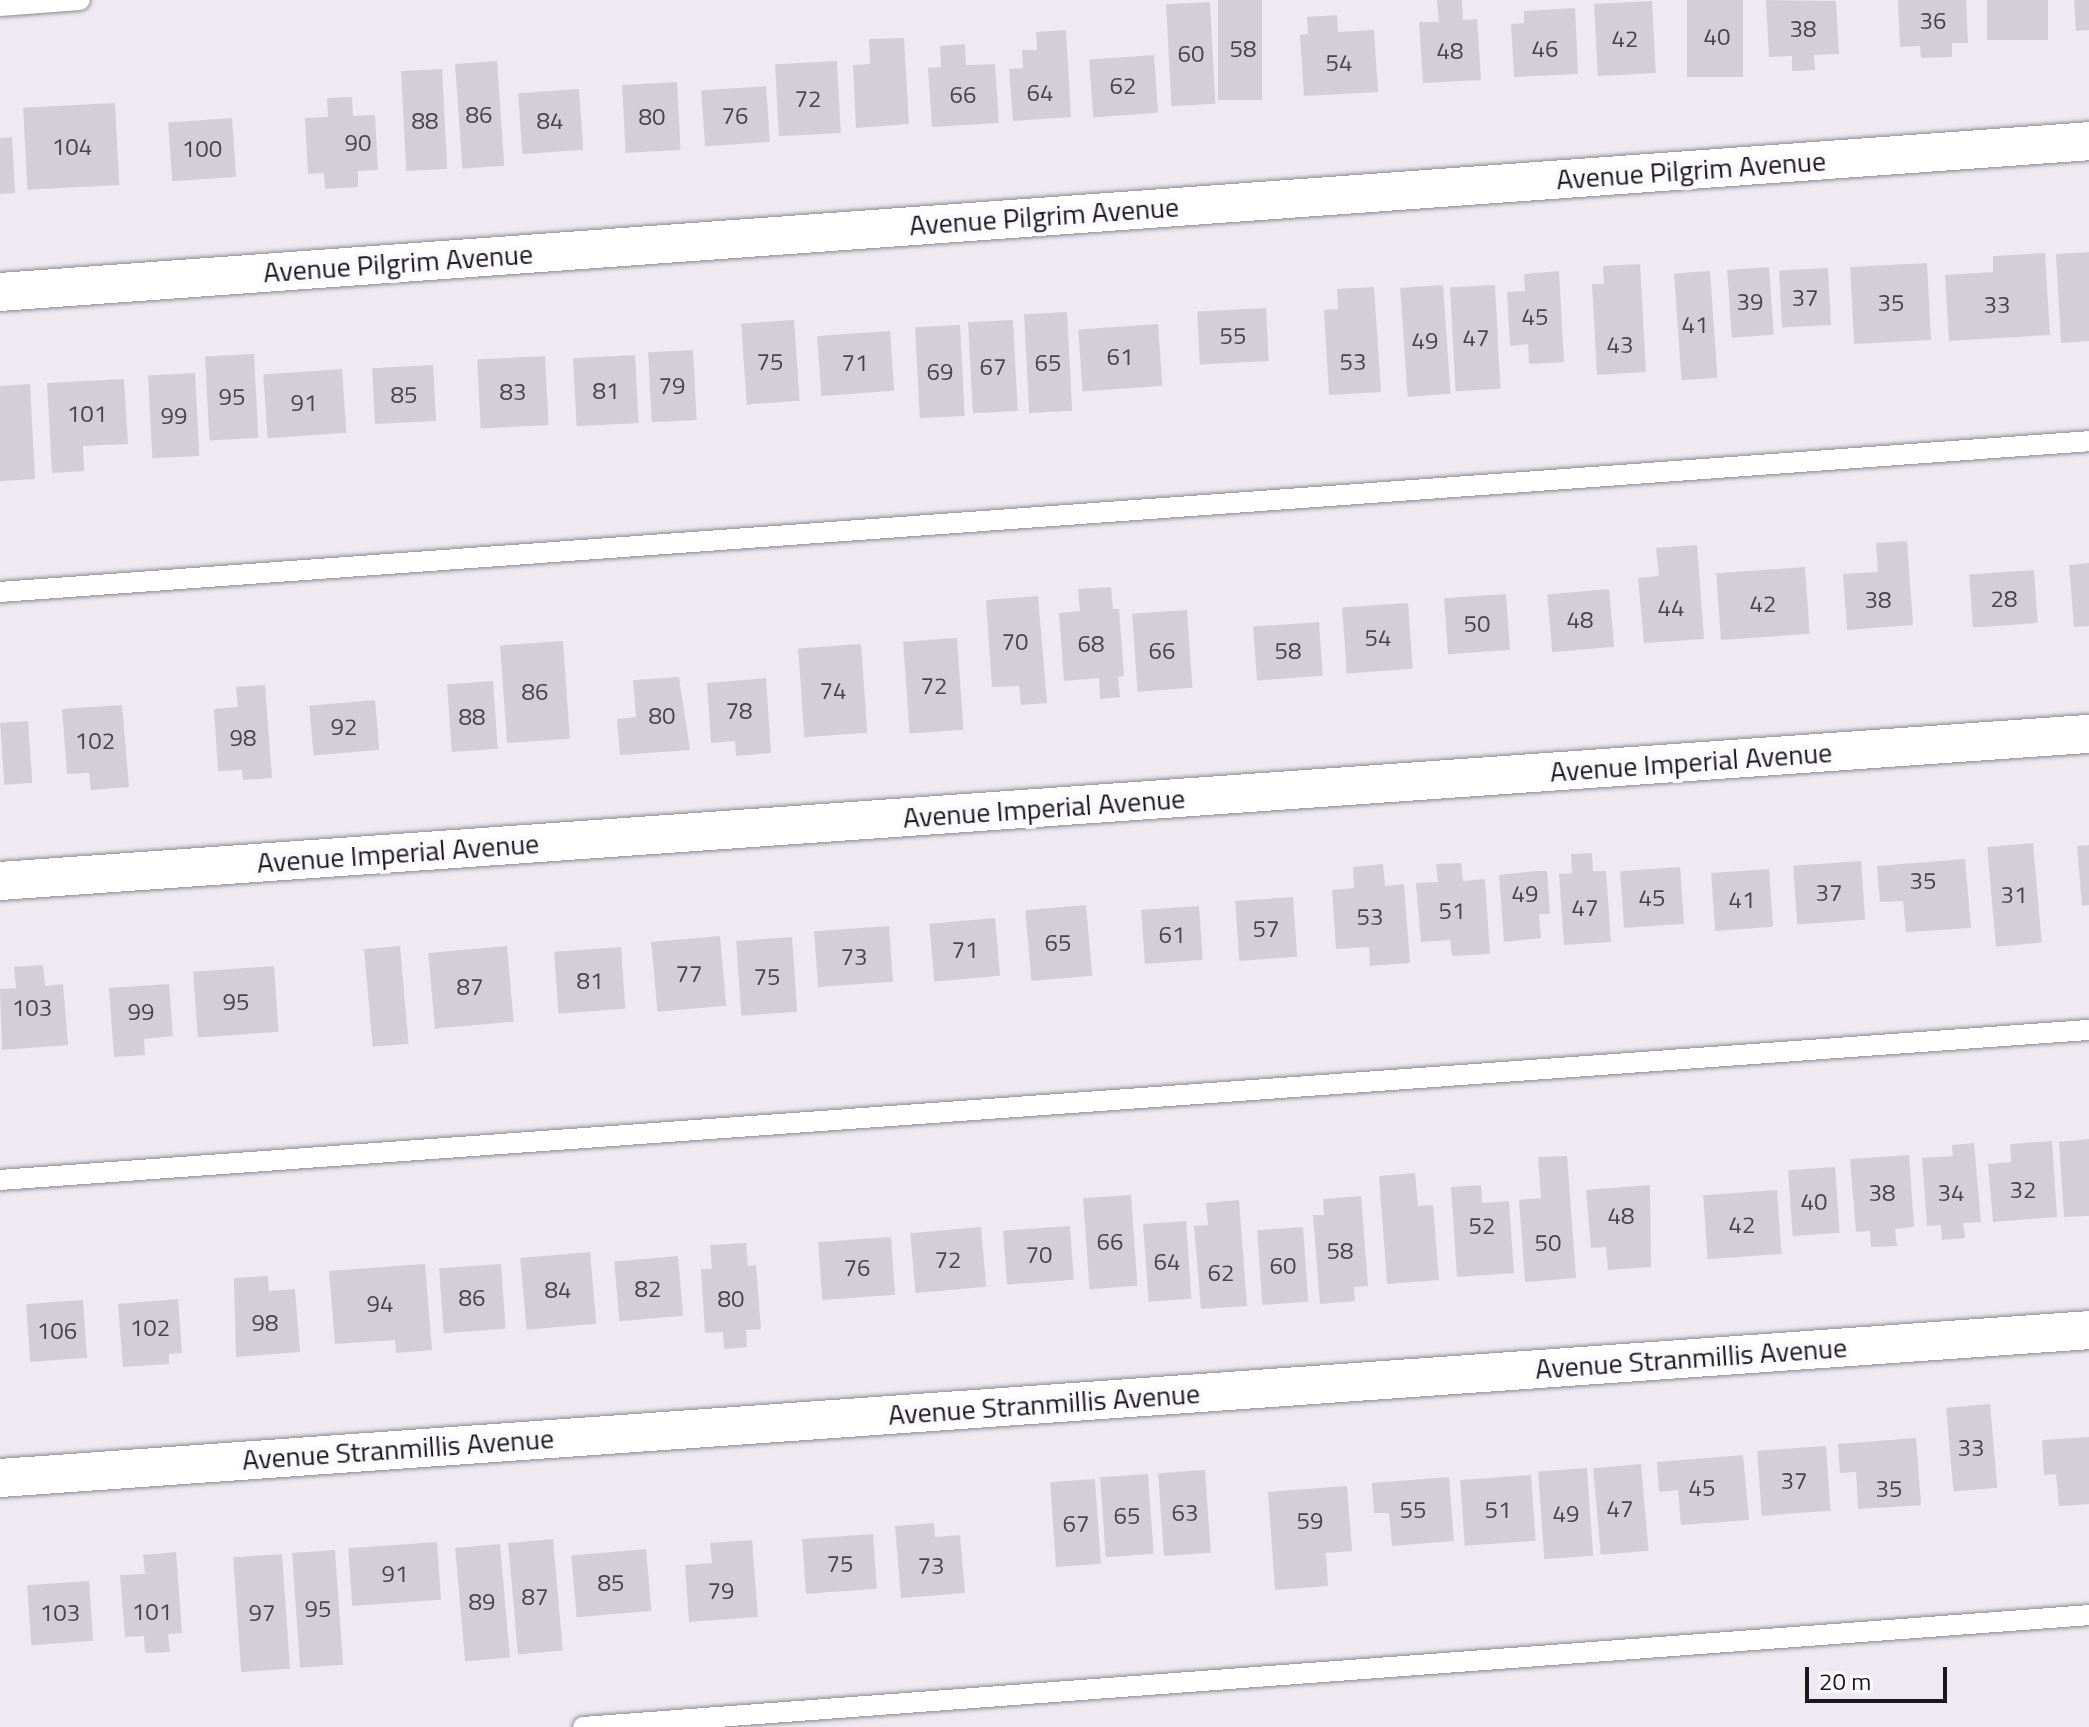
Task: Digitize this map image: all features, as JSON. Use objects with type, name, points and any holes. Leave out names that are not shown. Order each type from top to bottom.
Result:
[{"type":"street","name":"Avenue Pilgrim Avenue","points":[[0,292],[2089,141]]},
{"type":"street","name":"Avenue Imperial Avenue","points":[[0,881],[2089,734]]},
{"type":"street","name":"Avenue Stranmillis Avenue","points":[[0,1478],[2089,1330]]},
{"type":"lane","points":[[0,6],[80,0]]},
{"type":"lane","points":[[0,592],[2089,441]]},
{"type":"lane","points":[[0,1180],[2089,1030]]},
{"type":"lane","points":[[583,1727],[2089,1615]]},
{"type":"building","points":[[1218,0],[1262,0],[1262,100],[1218,100]]},
{"type":"building","points":[[1437,0],[1462,0],[1463,20],[1477,19],[1481,80],[1423,83],[1419,22],[1439,22]]},
{"type":"building","points":[[1687,0],[1743,0],[1743,77],[1687,77]]},
{"type":"building","points":[[1766,0],[1836,1],[1839,54],[1814,55],[1815,70],[1792,71],[1792,56],[1769,57]]},
{"type":"building","points":[[1898,0],[1966,0],[1968,43],[1952,43],[1952,57],[1921,58],[1920,46],[1900,47]]},
{"type":"building","points":[[1987,0],[2048,0],[2048,40],[1987,40]]},
{"type":"building","points":[[2074,0],[2089,0],[2089,30],[2076,31]]},
{"type":"building","points":[[1652,1],[1656,73],[1598,76],[1594,4]]},
{"type":"building","points":[[1210,2],[1215,104],[1171,106],[1166,4]]},
{"type":"building","points":[[1575,8],[1578,74],[1514,77],[1511,24],[1524,23],[1524,11]]},
{"type":"building","points":[[1337,15],[1338,32],[1374,30],[1378,92],[1304,96],[1300,35],[1308,34],[1307,17]]},
{"type":"building","points":[[1066,30],[1071,117],[1013,121],[1009,69],[1023,68],[1022,50],[1037,50],[1036,32]]},
{"type":"building","points":[[904,38],[909,124],[856,128],[853,65],[870,64],[869,39]]},
{"type":"building","points":[[965,44],[966,65],[995,64],[999,123],[932,127],[928,68],[941,67],[940,46]]},
{"type":"building","points":[[1154,55],[1158,113],[1093,117],[1089,60]]},
{"type":"building","points":[[497,61],[504,166],[462,169],[455,64]]},
{"type":"building","points":[[837,61],[841,133],[779,136],[775,64]]},
{"type":"building","points":[[442,69],[447,169],[406,171],[401,71]]},
{"type":"building","points":[[677,82],[681,150],[626,153],[622,85]]},
{"type":"building","points":[[766,86],[770,142],[705,146],[701,91]]},
{"type":"building","points":[[579,89],[583,150],[522,154],[518,93]]},
{"type":"building","points":[[352,97],[353,116],[375,115],[378,170],[358,171],[358,187],[325,189],[324,173],[308,174],[305,118],[328,117],[327,98]]},
{"type":"building","points":[[115,103],[119,185],[27,190],[23,108]]},
{"type":"building","points":[[232,118],[236,177],[172,181],[168,122]]},
{"type":"building","points":[[12,137],[15,193],[0,194],[0,138]]},
{"type":"building","points":[[2089,252],[2089,341],[2061,343],[2056,254]]},
{"type":"building","points":[[2045,253],[2050,335],[1949,341],[1945,275],[1993,272],[1993,256]]},
{"type":"building","points":[[1927,263],[1931,340],[1854,344],[1850,267]]},
{"type":"building","points":[[1640,264],[1646,372],[1597,375],[1592,284],[1604,284],[1603,266]]},
{"type":"building","points":[[1769,267],[1774,335],[1732,338],[1727,270]]},
{"type":"building","points":[[1828,268],[1831,325],[1782,327],[1779,271]]},
{"type":"building","points":[[1559,271],[1564,362],[1529,364],[1528,344],[1510,346],[1507,292],[1525,291],[1524,274]]},
{"type":"building","points":[[1710,271],[1717,378],[1682,380],[1674,274]]},
{"type":"building","points":[[1443,285],[1451,394],[1408,397],[1400,288]]},
{"type":"building","points":[[1495,285],[1500,389],[1456,391],[1450,287]]},
{"type":"building","points":[[1374,287],[1381,392],[1329,395],[1324,310],[1338,309],[1337,289]]},
{"type":"building","points":[[1266,308],[1269,361],[1200,365],[1197,312]]},
{"type":"building","points":[[1067,312],[1072,411],[1029,413],[1024,314]]},
{"type":"building","points":[[794,320],[800,401],[747,404],[741,324]]},
{"type":"building","points":[[1013,320],[1018,411],[973,413],[968,322]]},
{"type":"building","points":[[1158,324],[1162,386],[1083,391],[1078,330]]},
{"type":"building","points":[[960,325],[965,416],[920,418],[915,327]]},
{"type":"building","points":[[890,331],[894,391],[821,396],[817,336]]},
{"type":"building","points":[[693,350],[697,420],[652,422],[648,352]]},
{"type":"building","points":[[254,354],[258,438],[209,440],[205,357]]},
{"type":"building","points":[[635,355],[639,423],[577,426],[573,358]]},
{"type":"building","points":[[545,356],[549,425],[481,428],[477,360]]},
{"type":"building","points":[[433,365],[436,421],[375,424],[372,368]]},
{"type":"building","points":[[342,369],[346,433],[268,438],[263,375]]},
{"type":"building","points":[[195,373],[199,456],[152,458],[148,375]]},
{"type":"building","points":[[124,379],[128,444],[83,446],[84,471],[52,473],[47,383]]},
{"type":"building","points":[[30,384],[35,479],[0,481],[0,386]]},
{"type":"building","points":[[1907,541],[1913,625],[1847,630],[1843,574],[1878,572],[1876,543]]},
{"type":"building","points":[[1697,545],[1704,639],[1644,643],[1638,578],[1659,576],[1656,548]]},
{"type":"building","points":[[2089,563],[2089,626],[2074,627],[2069,565]]},
{"type":"building","points":[[1805,567],[1810,634],[1721,640],[1716,573]]},
{"type":"building","points":[[2034,570],[2038,623],[1973,627],[1969,575]]},
{"type":"building","points":[[1111,587],[1113,609],[1119,609],[1124,676],[1118,677],[1120,697],[1100,699],[1099,678],[1064,681],[1059,613],[1080,611],[1078,589]]},
{"type":"building","points":[[1609,589],[1614,647],[1552,652],[1547,594]]},
{"type":"building","points":[[1506,594],[1510,650],[1448,654],[1444,598]]},
{"type":"building","points":[[1038,596],[1047,703],[1021,705],[1019,686],[992,687],[986,600]]},
{"type":"building","points":[[1408,603],[1413,669],[1347,673],[1342,608]]},
{"type":"building","points":[[1187,610],[1192,688],[1138,692],[1132,614]]},
{"type":"building","points":[[1319,622],[1323,676],[1257,680],[1253,627]]},
{"type":"building","points":[[957,638],[963,730],[910,734],[903,642]]},
{"type":"building","points":[[563,641],[570,739],[507,743],[500,645]]},
{"type":"building","points":[[861,644],[867,733],[804,737],[798,648]]},
{"type":"building","points":[[679,677],[690,750],[620,755],[617,719],[636,717],[633,680]]},
{"type":"building","points":[[766,678],[771,753],[736,756],[735,741],[711,743],[707,683]]},
{"type":"building","points":[[493,681],[498,749],[452,752],[447,684]]},
{"type":"building","points":[[265,685],[272,778],[243,780],[242,770],[218,771],[214,709],[238,707],[236,687]]},
{"type":"building","points":[[375,700],[379,750],[314,756],[309,706]]},
{"type":"building","points":[[122,705],[129,787],[91,790],[89,773],[67,774],[62,709]]},
{"type":"building","points":[[28,721],[32,783],[4,785],[0,723]]},
{"type":"building","points":[[2033,843],[2042,943],[1996,947],[1987,847]]},
{"type":"building","points":[[2089,845],[2089,905],[2082,906],[2077,846]]},
{"type":"building","points":[[1592,853],[1593,871],[1606,871],[1611,942],[1564,945],[1559,874],[1572,873],[1571,854]]},
{"type":"building","points":[[1965,859],[1971,928],[1906,932],[1903,901],[1880,902],[1877,866]]},
{"type":"building","points":[[1861,861],[1865,920],[1797,925],[1793,866]]},
{"type":"building","points":[[1461,863],[1463,881],[1485,879],[1490,954],[1452,956],[1450,940],[1421,942],[1416,883],[1438,882],[1436,864]]},
{"type":"building","points":[[1383,864],[1385,886],[1404,884],[1410,963],[1370,966],[1369,947],[1336,949],[1332,890],[1354,888],[1353,867]]},
{"type":"building","points":[[1680,867],[1684,924],[1624,928],[1620,871]]},
{"type":"building","points":[[1769,869],[1773,927],[1715,931],[1711,873]]},
{"type":"building","points":[[1547,871],[1550,914],[1539,914],[1541,938],[1504,942],[1499,875]]},
{"type":"building","points":[[1293,897],[1297,957],[1239,961],[1235,901]]},
{"type":"building","points":[[1086,905],[1092,976],[1031,981],[1025,910]]},
{"type":"building","points":[[1199,906],[1203,960],[1145,964],[1141,910]]},
{"type":"building","points":[[995,918],[1000,976],[934,982],[929,924]]},
{"type":"building","points":[[889,926],[893,982],[818,987],[814,931]]},
{"type":"building","points":[[720,936],[726,1006],[657,1012],[651,942]]},
{"type":"building","points":[[792,937],[797,1012],[741,1016],[736,941]]},
{"type":"building","points":[[400,946],[409,1044],[373,1047],[364,949]]},
{"type":"building","points":[[507,946],[514,1022],[435,1029],[428,953]]},
{"type":"building","points":[[621,947],[625,1009],[558,1014],[554,952]]},
{"type":"building","points":[[43,965],[45,986],[63,984],[68,1045],[2,1050],[0,989],[16,988],[14,967]]},
{"type":"building","points":[[274,966],[279,1032],[198,1037],[193,972]]},
{"type":"building","points":[[169,984],[173,1036],[144,1039],[145,1055],[114,1057],[109,988]]},
{"type":"building","points":[[2089,1139],[2089,1216],[2064,1217],[2059,1142]]},
{"type":"building","points":[[2052,1141],[2057,1217],[1993,1222],[1988,1164],[2011,1162],[2010,1144]]},
{"type":"building","points":[[1974,1143],[1981,1222],[1963,1223],[1965,1238],[1942,1240],[1941,1225],[1927,1226],[1922,1158],[1953,1156],[1952,1145]]},
{"type":"building","points":[[1909,1155],[1914,1227],[1895,1229],[1897,1246],[1871,1247],[1870,1231],[1856,1232],[1850,1159]]},
{"type":"building","points":[[1567,1156],[1576,1278],[1525,1282],[1519,1200],[1541,1198],[1538,1157]]},
{"type":"building","points":[[1835,1167],[1840,1233],[1793,1236],[1788,1170]]},
{"type":"building","points":[[1415,1173],[1418,1206],[1433,1205],[1439,1280],[1387,1284],[1379,1176]]},
{"type":"building","points":[[1481,1185],[1482,1203],[1509,1201],[1514,1273],[1457,1277],[1451,1187]]},
{"type":"building","points":[[1650,1185],[1651,1267],[1608,1270],[1606,1247],[1591,1248],[1586,1190]]},
{"type":"building","points":[[1777,1190],[1781,1254],[1708,1259],[1703,1195]]},
{"type":"building","points":[[1131,1195],[1137,1286],[1089,1289],[1083,1198]]},
{"type":"building","points":[[1361,1196],[1368,1286],[1354,1287],[1355,1301],[1320,1304],[1313,1215],[1324,1215],[1323,1199]]},
{"type":"building","points":[[1239,1200],[1247,1306],[1201,1309],[1194,1226],[1208,1225],[1206,1203]]},
{"type":"building","points":[[1186,1221],[1191,1299],[1149,1302],[1143,1224]]},
{"type":"building","points":[[1070,1226],[1074,1280],[1007,1285],[1003,1231]]},
{"type":"building","points":[[981,1227],[986,1287],[915,1293],[910,1233]]},
{"type":"building","points":[[1303,1227],[1308,1302],[1262,1305],[1257,1230]]},
{"type":"building","points":[[891,1237],[895,1295],[822,1300],[818,1242]]},
{"type":"building","points":[[746,1243],[748,1266],[756,1265],[761,1329],[746,1330],[747,1347],[724,1349],[723,1332],[705,1333],[701,1269],[712,1269],[710,1245]]},
{"type":"building","points":[[590,1252],[596,1324],[527,1330],[520,1258]]},
{"type":"building","points":[[678,1256],[683,1316],[619,1321],[614,1262]]},
{"type":"building","points":[[425,1264],[432,1350],[396,1353],[395,1340],[335,1344],[329,1271]]},
{"type":"building","points":[[501,1264],[506,1329],[444,1333],[439,1268]]},
{"type":"building","points":[[268,1276],[269,1291],[295,1289],[300,1352],[236,1357],[234,1278]]},
{"type":"building","points":[[178,1299],[182,1353],[169,1354],[169,1364],[123,1367],[118,1304]]},
{"type":"building","points":[[83,1300],[87,1358],[30,1362],[26,1304]]},
{"type":"building","points":[[1990,1404],[1997,1488],[1953,1492],[1946,1408]]},
{"type":"building","points":[[2089,1437],[2089,1504],[2059,1506],[2056,1474],[2044,1475],[2042,1440]]},
{"type":"building","points":[[1916,1438],[1921,1505],[1858,1509],[1856,1472],[1840,1473],[1838,1444]]},
{"type":"building","points":[[1826,1446],[1831,1511],[1762,1516],[1757,1451]]},
{"type":"building","points":[[1743,1455],[1749,1520],[1681,1525],[1678,1490],[1659,1492],[1657,1462]]},
{"type":"building","points":[[1641,1464],[1649,1551],[1601,1555],[1593,1468]]},
{"type":"building","points":[[1587,1468],[1593,1556],[1544,1559],[1538,1471]]},
{"type":"building","points":[[1205,1470],[1211,1553],[1164,1556],[1158,1473]]},
{"type":"building","points":[[1148,1474],[1154,1554],[1106,1557],[1100,1477]]},
{"type":"building","points":[[1531,1475],[1536,1541],[1465,1546],[1460,1480]]},
{"type":"building","points":[[1449,1477],[1454,1541],[1392,1546],[1389,1513],[1374,1513],[1372,1483]]},
{"type":"building","points":[[1095,1479],[1101,1564],[1056,1567],[1050,1482]]},
{"type":"building","points":[[1347,1486],[1352,1551],[1326,1553],[1328,1586],[1275,1590],[1268,1492]]},
{"type":"building","points":[[934,1523],[935,1537],[960,1535],[965,1593],[901,1598],[895,1526]]},
{"type":"building","points":[[873,1534],[877,1589],[806,1594],[802,1539]]},
{"type":"building","points":[[553,1539],[563,1651],[518,1654],[508,1543]]},
{"type":"building","points":[[752,1540],[758,1617],[689,1622],[685,1565],[712,1563],[710,1543]]},
{"type":"building","points":[[437,1542],[441,1600],[352,1606],[348,1548]]},
{"type":"building","points":[[500,1544],[510,1658],[465,1661],[455,1548]]},
{"type":"building","points":[[646,1549],[651,1611],[577,1617],[571,1556]]},
{"type":"building","points":[[335,1550],[343,1665],[300,1668],[292,1553]]},
{"type":"building","points":[[176,1552],[182,1633],[168,1634],[170,1652],[145,1653],[144,1636],[125,1637],[120,1575],[145,1574],[143,1555]]},
{"type":"building","points":[[282,1554],[290,1669],[241,1672],[233,1557]]},
{"type":"building","points":[[89,1581],[93,1641],[31,1645],[27,1585]]}]
